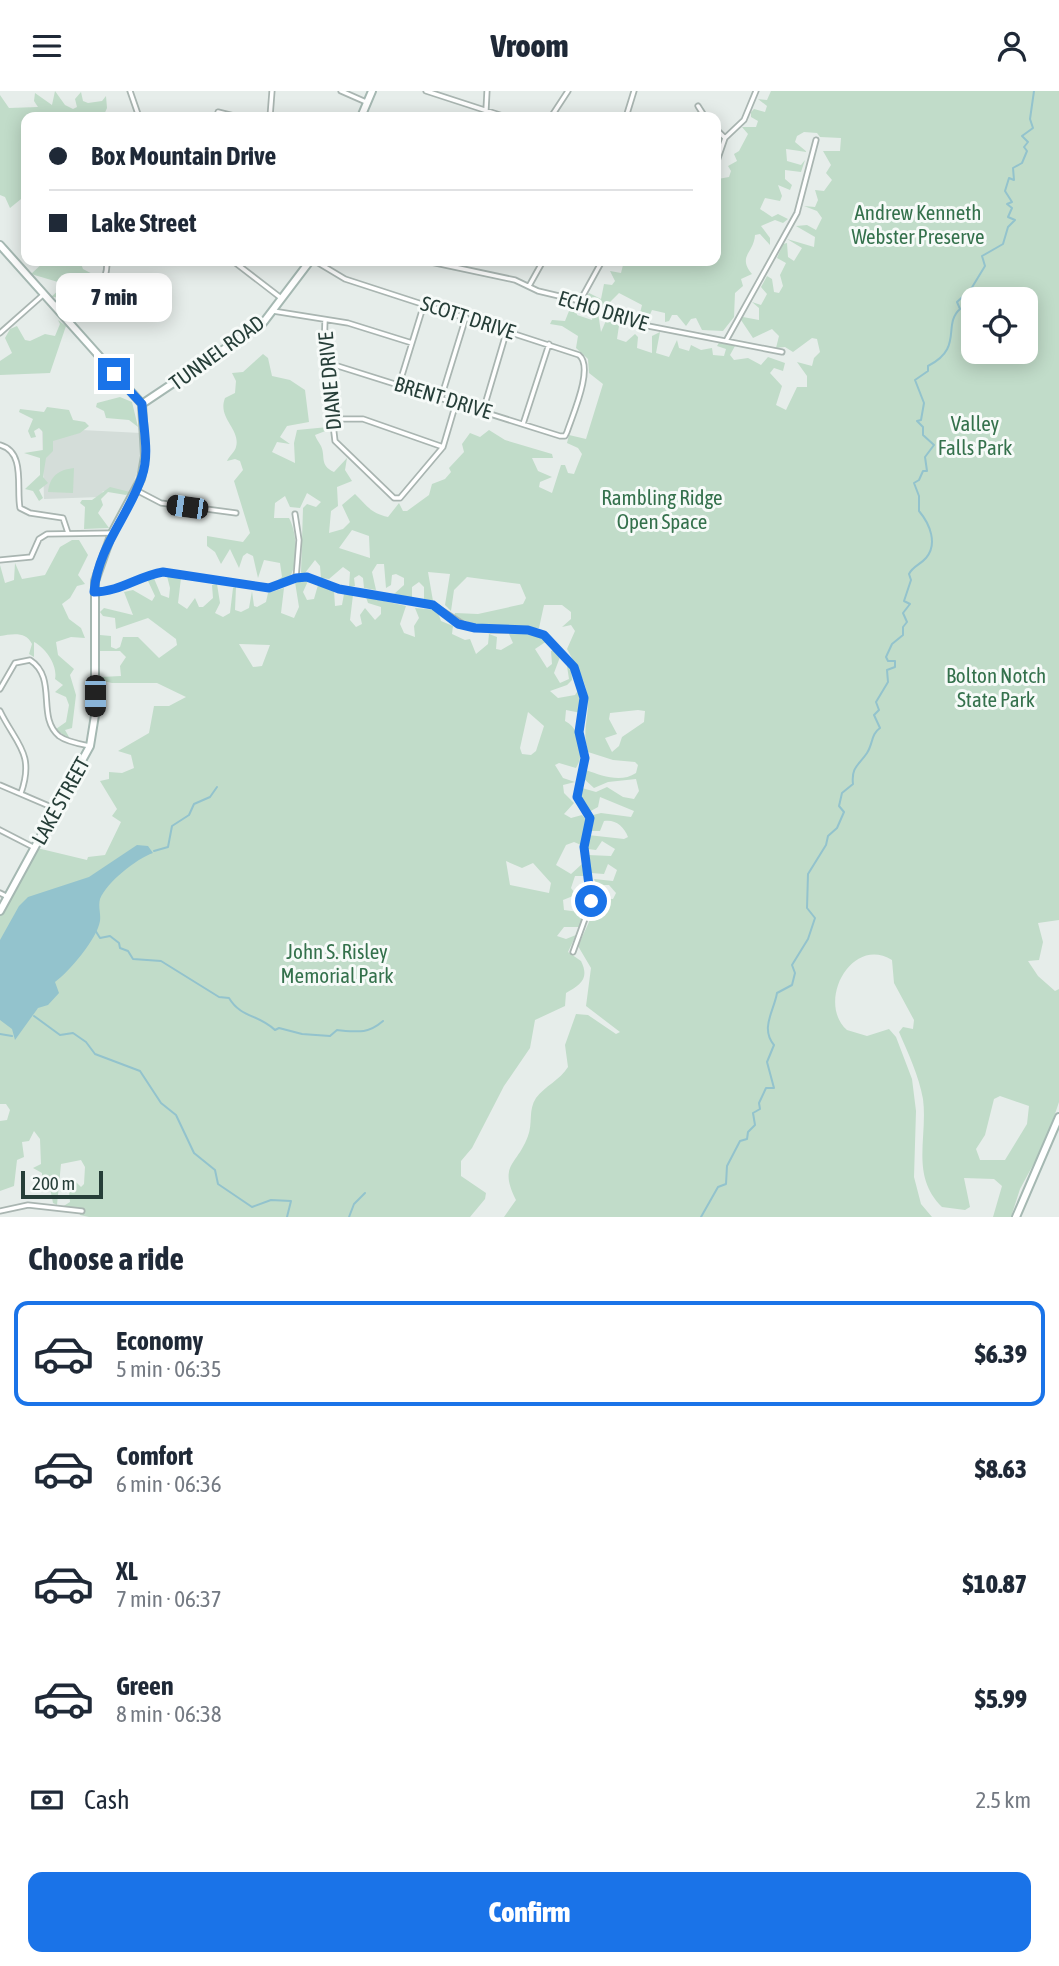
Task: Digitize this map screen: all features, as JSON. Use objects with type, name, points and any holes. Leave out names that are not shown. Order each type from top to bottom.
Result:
[{"type":"main road","points":[[363,112],[372,91]]},
{"type":"main road","points":[[0,245],[142,404]]},
{"type":"main road","name":"TUNNEL ROAD","points":[[142,404],[253,330],[273,311],[308,266]]},
{"type":"main road","name":"LAKE STREET","points":[[0,911],[90,746],[95,715],[96,574],[112,533],[136,490],[145,463],[142,404]]},
{"type":"main road","points":[[1016,1217],[1059,1117]]},
{"type":"street","points":[[130,91],[137,112]]},
{"type":"street","points":[[270,112],[272,91]]},
{"type":"street","points":[[341,91],[366,102]]},
{"type":"street","points":[[426,91],[491,112]]},
{"type":"street","points":[[485,110],[487,91]]},
{"type":"street","points":[[554,112],[568,91]]},
{"type":"street","points":[[628,112],[634,91]]},
{"type":"street","points":[[721,150],[725,138],[744,120],[757,91]]},
{"type":"street","points":[[698,106],[702,112]]},
{"type":"street","points":[[721,134],[725,138]]},
{"type":"street","points":[[727,339],[797,213],[816,140]]},
{"type":"street","points":[[54,306],[87,297],[95,292],[105,278],[106,266]]},
{"type":"street","points":[[240,266],[282,298]]},
{"type":"street","name":"SCOTT DRIVE","points":[[321,266],[345,279],[550,344],[583,358],[585,374],[578,398],[567,432],[565,436],[560,436]]},
{"type":"street","name":"ECHO DRIVE","points":[[457,266],[580,301],[643,325],[727,339],[782,352]]},
{"type":"street","points":[[528,286],[540,266]]},
{"type":"street","points":[[580,301],[599,266]]},
{"type":"street","points":[[0,333],[44,294]]},
{"type":"street","points":[[399,385],[424,304]]},
{"type":"street","points":[[273,311],[357,325],[412,343]]},
{"type":"street","points":[[441,398],[466,317]]},
{"type":"street","name":"DIANE DRIVE","points":[[325,320],[325,362],[338,447],[360,462],[386,492],[397,499],[443,447]]},
{"type":"street","points":[[482,411],[507,330]]},
{"type":"street","points":[[523,423],[550,344]]},
{"type":"street","name":"BRENT DRIVE","points":[[325,362],[560,436]]},
{"type":"street","points":[[333,419],[363,419],[443,447],[456,403]]},
{"type":"street","points":[[0,445],[11,451],[17,461],[20,508],[30,513],[60,516],[66,521],[68,533]]},
{"type":"street","points":[[136,490],[161,503],[236,513]]},
{"type":"street","points":[[295,515],[299,540],[296,578]]},
{"type":"street","points":[[0,560],[28,559],[42,535],[112,533]]},
{"type":"street","points":[[94,592],[112,591],[148,575],[163,572],[269,588],[296,578],[310,578],[339,589],[433,605],[458,624],[475,628],[536,632],[550,640],[571,663],[584,698],[579,732],[585,758],[577,797],[590,818],[584,847],[591,894],[573,952]]},
{"type":"street","points":[[0,688],[15,663],[30,660],[44,677],[49,718],[54,731],[67,740],[90,746]]},
{"type":"street","points":[[0,711],[14,730],[26,758],[27,773],[21,793]]},
{"type":"street","points":[[0,785],[57,810]]},
{"type":"street","points":[[0,830],[35,848]]},
{"type":"street","points":[[0,893],[8,897]]},
{"type":"street","points":[[0,1211],[28,1205],[82,1210]]},
{"type":"shaded area","points":[[42,428],[141,433],[142,456],[130,494],[103,491],[100,497],[44,499]]},
{"type":"green space","points":[[55,91],[65,105],[73,109],[77,107],[75,99],[81,92],[83,101],[88,103],[102,101],[106,96],[107,108],[105,112],[21,112],[21,199],[10,208],[5,197],[0,195],[0,95],[9,108],[38,107],[34,101],[35,93],[52,105]]},
{"type":"green space","points":[[771,91],[1059,91],[1059,920],[1038,923],[1043,942],[1039,960],[1028,961],[1038,976],[1055,991],[1059,989],[1059,1102],[1046,1141],[1020,1189],[1011,1217],[993,1217],[1002,1186],[994,1179],[964,1178],[970,1207],[965,1210],[942,1207],[926,1182],[922,1156],[923,1099],[916,1073],[899,1032],[903,1027],[913,1029],[914,1020],[894,983],[892,960],[877,955],[863,957],[842,975],[835,1004],[838,1018],[847,1030],[867,1036],[889,1029],[896,1037],[912,1079],[916,1111],[914,1177],[921,1204],[932,1217],[504,1217],[516,1200],[509,1179],[511,1166],[528,1136],[536,1098],[568,1067],[565,1045],[576,1014],[588,1015],[616,1034],[620,1032],[586,1006],[591,968],[578,946],[596,898],[613,899],[616,893],[609,885],[603,885],[598,890],[594,879],[613,881],[617,870],[608,864],[604,874],[591,873],[588,855],[611,856],[615,849],[602,841],[596,850],[588,849],[588,835],[624,839],[628,837],[622,827],[612,821],[604,821],[600,831],[592,831],[593,815],[601,813],[631,817],[634,811],[600,797],[598,807],[589,812],[582,804],[580,795],[582,788],[596,792],[607,787],[623,797],[634,799],[639,791],[636,779],[608,782],[594,788],[583,778],[586,770],[624,778],[636,773],[638,765],[635,762],[613,760],[588,752],[585,732],[588,709],[586,687],[567,649],[575,631],[571,625],[562,627],[571,619],[571,612],[562,605],[544,605],[539,628],[483,627],[454,617],[455,613],[478,614],[523,604],[526,598],[520,584],[467,577],[454,590],[451,611],[445,605],[450,574],[428,572],[433,601],[424,599],[424,587],[419,582],[412,587],[412,598],[394,594],[404,585],[404,578],[396,574],[392,575],[391,585],[386,588],[384,564],[377,564],[372,572],[376,590],[364,588],[363,578],[359,575],[354,578],[355,586],[349,587],[350,572],[343,567],[329,579],[321,578],[320,566],[315,560],[305,573],[301,573],[303,508],[307,504],[316,507],[321,502],[307,493],[300,508],[290,507],[285,496],[275,503],[274,518],[289,518],[294,531],[296,557],[289,578],[271,585],[282,577],[280,563],[264,560],[258,578],[253,556],[247,553],[243,556],[239,568],[230,549],[221,564],[215,552],[207,546],[207,536],[243,542],[250,533],[234,481],[243,470],[240,461],[227,461],[237,441],[223,405],[225,398],[235,393],[236,381],[232,373],[243,372],[263,354],[268,358],[272,376],[290,380],[305,390],[309,422],[287,426],[280,437],[290,444],[277,442],[272,452],[295,463],[294,443],[297,430],[328,427],[328,430],[315,435],[326,467],[334,472],[347,458],[345,470],[352,481],[337,487],[338,506],[331,511],[329,533],[343,529],[350,522],[342,505],[355,494],[376,513],[388,517],[399,503],[403,511],[407,511],[429,495],[432,484],[445,479],[451,472],[449,468],[464,452],[462,444],[470,433],[480,437],[489,430],[505,440],[552,454],[553,458],[532,458],[538,471],[552,477],[540,482],[539,487],[552,493],[561,465],[565,465],[568,473],[574,474],[582,454],[578,448],[567,443],[569,435],[586,439],[603,384],[589,373],[588,359],[576,348],[578,336],[562,326],[550,324],[552,320],[565,321],[571,306],[578,308],[577,315],[592,320],[594,313],[598,313],[601,332],[608,316],[620,319],[617,339],[626,342],[635,334],[638,337],[637,348],[652,353],[652,336],[660,332],[656,353],[669,357],[677,340],[679,348],[689,351],[691,345],[701,350],[712,348],[713,355],[724,356],[726,349],[717,346],[720,341],[735,346],[730,355],[734,360],[748,358],[761,365],[768,357],[785,363],[783,371],[774,368],[770,373],[782,386],[776,405],[786,410],[797,387],[807,387],[807,376],[797,362],[812,366],[814,358],[820,352],[817,339],[812,338],[793,352],[785,347],[776,348],[779,336],[772,329],[753,338],[741,320],[743,317],[759,320],[759,308],[752,302],[761,305],[767,294],[761,287],[767,276],[772,279],[774,292],[779,293],[783,286],[780,275],[786,263],[777,258],[783,244],[787,243],[788,257],[794,261],[802,248],[787,239],[814,247],[815,237],[796,226],[807,225],[816,230],[822,218],[817,211],[804,206],[815,207],[818,200],[815,190],[824,191],[832,180],[826,173],[831,165],[823,151],[840,151],[841,138],[820,137],[817,133],[804,132],[797,136],[795,142],[807,152],[786,149],[787,161],[801,165],[805,160],[801,172],[785,170],[785,179],[792,185],[790,190],[778,185],[782,196],[780,201],[765,198],[760,209],[772,217],[778,214],[788,219],[783,223],[775,220],[761,226],[770,238],[770,245],[760,234],[755,235],[746,258],[752,274],[741,279],[743,286],[735,293],[734,317],[723,331],[702,330],[696,318],[691,319],[686,326],[677,315],[672,315],[669,321],[665,322],[665,313],[652,310],[648,319],[639,317],[642,305],[619,293],[604,308],[586,297],[589,293],[601,299],[604,284],[612,285],[615,281],[610,271],[621,273],[623,266],[721,266],[721,178],[729,177],[731,171],[728,166],[737,161],[734,154],[739,151],[748,134],[742,127],[756,127],[758,121],[751,117],[751,112],[754,109],[765,112],[767,106],[758,99],[767,100]],"holes":[[[352,530],[369,536],[370,558],[339,548]],[[645,711],[644,722],[622,737],[619,746],[612,752],[605,738],[617,734],[609,719],[610,713]],[[1000,1096],[1029,1106],[1027,1124],[1005,1160],[980,1160],[976,1149],[985,1135],[994,1099]]]},
{"type":"green space","points":[[40,266],[82,266],[100,278],[85,291],[71,296],[51,297],[60,289],[58,282],[31,274]]},
{"type":"green space","points":[[58,320],[66,326],[50,373],[0,375],[0,361],[12,353],[5,338],[10,329],[17,326],[25,340],[30,341],[45,334],[55,336],[60,324]]},
{"type":"green space","points":[[120,397],[132,402],[138,427],[129,420],[106,418],[104,411],[96,407],[97,403]]},
{"type":"green space","points":[[47,407],[69,410],[73,420],[85,422],[89,426],[80,433],[53,441],[53,451],[46,458],[43,477],[48,483],[39,490],[43,498],[39,501],[33,491],[25,489],[40,475],[40,458],[24,453],[43,450],[43,432],[39,428],[34,431],[36,437],[31,438],[28,431],[33,419],[19,412],[20,409],[44,412]]},
{"type":"green space","points":[[74,468],[73,493],[48,492],[56,475],[63,470]]},
{"type":"green space","points":[[110,487],[130,492],[126,495],[108,492],[101,499],[103,505],[98,513],[109,528],[84,529],[85,507],[80,503],[82,500],[92,500]]},
{"type":"green space","points":[[72,540],[79,540],[88,555],[78,575],[85,584],[77,586],[70,598],[62,604],[69,619],[81,628],[85,638],[71,637],[56,642],[58,655],[74,669],[70,675],[76,695],[72,728],[65,730],[69,737],[67,738],[56,729],[66,722],[69,705],[66,697],[55,692],[63,685],[55,679],[55,669],[50,658],[43,648],[34,642],[34,657],[29,654],[32,644],[22,635],[0,636],[0,565],[5,583],[14,580],[15,563],[22,579],[45,575],[60,547]]},
{"type":"green space","name":"John S. Risley Memorial Park","points":[[153,576],[161,595],[169,598],[167,576],[181,578],[178,603],[187,609],[195,598],[199,607],[203,607],[213,598],[212,585],[217,584],[220,603],[215,613],[223,617],[230,613],[233,588],[236,587],[235,610],[241,612],[249,608],[252,591],[254,606],[257,607],[266,602],[268,593],[284,588],[281,613],[294,618],[299,607],[295,582],[308,581],[303,592],[307,600],[314,599],[318,585],[334,591],[335,606],[342,605],[344,594],[353,595],[350,620],[356,627],[362,624],[360,615],[365,608],[375,620],[381,614],[381,607],[368,603],[366,597],[406,606],[400,624],[404,633],[415,637],[414,626],[419,618],[415,608],[437,610],[441,621],[453,626],[452,634],[465,640],[470,639],[476,654],[488,644],[489,634],[497,637],[496,649],[501,650],[513,643],[509,634],[534,634],[547,641],[535,649],[547,668],[552,664],[551,651],[554,650],[560,657],[554,673],[560,683],[569,679],[567,666],[571,669],[572,680],[567,685],[550,691],[558,698],[575,695],[579,689],[581,691],[581,713],[566,710],[565,721],[578,736],[581,749],[579,762],[576,768],[559,763],[555,765],[563,778],[575,782],[563,785],[564,793],[574,803],[564,814],[571,818],[582,815],[587,821],[581,845],[574,842],[566,845],[556,865],[571,874],[582,864],[584,876],[575,876],[571,888],[574,892],[584,887],[588,893],[584,910],[574,907],[573,896],[563,900],[564,910],[579,912],[583,917],[579,927],[564,927],[557,936],[566,939],[576,935],[568,952],[581,961],[584,977],[566,993],[565,1006],[535,1020],[530,1048],[504,1086],[472,1148],[461,1161],[461,1176],[486,1193],[485,1199],[470,1217],[89,1217],[80,1215],[78,1208],[62,1207],[70,1202],[68,1180],[73,1179],[81,1187],[84,1184],[85,1167],[81,1160],[61,1164],[57,1205],[53,1203],[50,1188],[42,1189],[42,1173],[33,1168],[41,1164],[40,1139],[34,1131],[29,1141],[22,1142],[24,1157],[17,1160],[14,1186],[0,1191],[0,1121],[7,1120],[10,1110],[6,1104],[0,1104],[0,916],[37,848],[87,860],[88,857],[105,855],[121,822],[112,816],[117,809],[100,781],[109,779],[109,772],[122,773],[134,768],[131,755],[118,751],[149,733],[154,706],[169,706],[186,697],[157,683],[112,683],[98,680],[100,677],[121,676],[120,666],[126,657],[120,651],[100,651],[100,635],[111,636],[111,647],[116,649],[120,647],[123,637],[138,637],[159,658],[177,645],[176,639],[148,618],[116,629],[115,618],[103,616],[100,612],[104,608],[133,615],[124,592],[133,590],[152,601],[155,596],[148,581]],"holes":[[[239,644],[270,645],[262,666],[253,667]],[[528,712],[544,726],[536,751],[531,755],[522,754],[520,748]],[[506,861],[522,868],[533,863],[551,883],[549,893],[510,885]]]},
{"type":"water","points":[[137,845],[148,846],[153,853],[139,860],[109,885],[99,902],[100,921],[94,937],[75,963],[55,982],[59,993],[48,1005],[38,1008],[15,1040],[12,1029],[0,1020],[0,940],[19,906],[28,897],[89,877]]},
{"type":"waterway","points":[[701,1217],[718,1187],[726,1184],[727,1166],[740,1141],[747,1139],[748,1132],[755,1125],[753,1113],[760,1109],[759,1103],[766,1088],[774,1088],[767,1062],[774,1045],[768,1032],[769,1019],[777,993],[792,985],[795,973],[792,965],[808,939],[815,918],[807,908],[808,874],[826,845],[828,836],[837,828],[844,812],[839,806],[842,793],[853,784],[854,770],[867,753],[875,733],[880,728],[874,715],[879,710],[876,702],[888,682],[887,670],[895,667],[895,661],[888,661],[886,657],[892,644],[903,635],[903,627],[907,622],[903,613],[910,604],[904,601],[911,580],[909,574],[926,558],[932,547],[931,534],[919,511],[919,496],[914,483],[919,480],[923,471],[927,471],[925,457],[934,445],[923,435],[923,427],[917,421],[921,420],[924,403],[915,380],[946,352],[952,322],[960,309],[957,302],[971,289],[985,266],[982,256],[1003,244],[1008,227],[1015,220],[1008,217],[1012,208],[1007,204],[1012,202],[1005,191],[1009,178],[1014,180],[1013,168],[1022,163],[1027,151],[1024,147],[1028,142],[1022,136],[1033,128],[1030,119],[1034,91]]},
{"type":"waterway","points":[[154,851],[168,847],[172,826],[189,815],[194,804],[210,797],[217,787]]},
{"type":"waterway","points":[[95,930],[100,938],[110,936],[119,943],[120,948],[128,951],[133,959],[161,961],[219,997],[229,998],[244,1013],[275,1030],[279,1028],[302,1034],[330,1036],[337,1030],[367,1030],[383,1021]]},
{"type":"waterway","points":[[34,1016],[60,1035],[73,1033],[86,1042],[95,1054],[140,1071],[161,1103],[176,1115],[194,1153],[215,1170],[218,1184],[252,1207],[271,1200],[291,1201],[287,1217]]},
{"type":"waterway","points":[[0,1034],[12,1036]]},
{"type":"waterway","points":[[349,1217],[354,1204],[365,1193]]},
{"type":"route","points":[[114,374],[142,404],[145,463],[141,479],[112,533],[96,574],[94,592],[112,591],[148,575],[163,572],[269,588],[291,579],[307,577],[339,589],[388,596],[408,603],[433,605],[458,624],[501,631],[528,630],[544,635],[574,667],[584,698],[579,732],[585,758],[577,797],[578,803],[590,818],[584,847],[591,901]]},
{"type":"park label","name":"Andrew Kenneth Webster Preserve","points":[[918,225]]},
{"type":"park label","name":"Valley Falls Park","points":[[975,436]]},
{"type":"park label","name":"Rambling Ridge Open Space","points":[[662,510]]},
{"type":"park label","name":"Bolton Notch State Park","points":[[996,688]]}]
